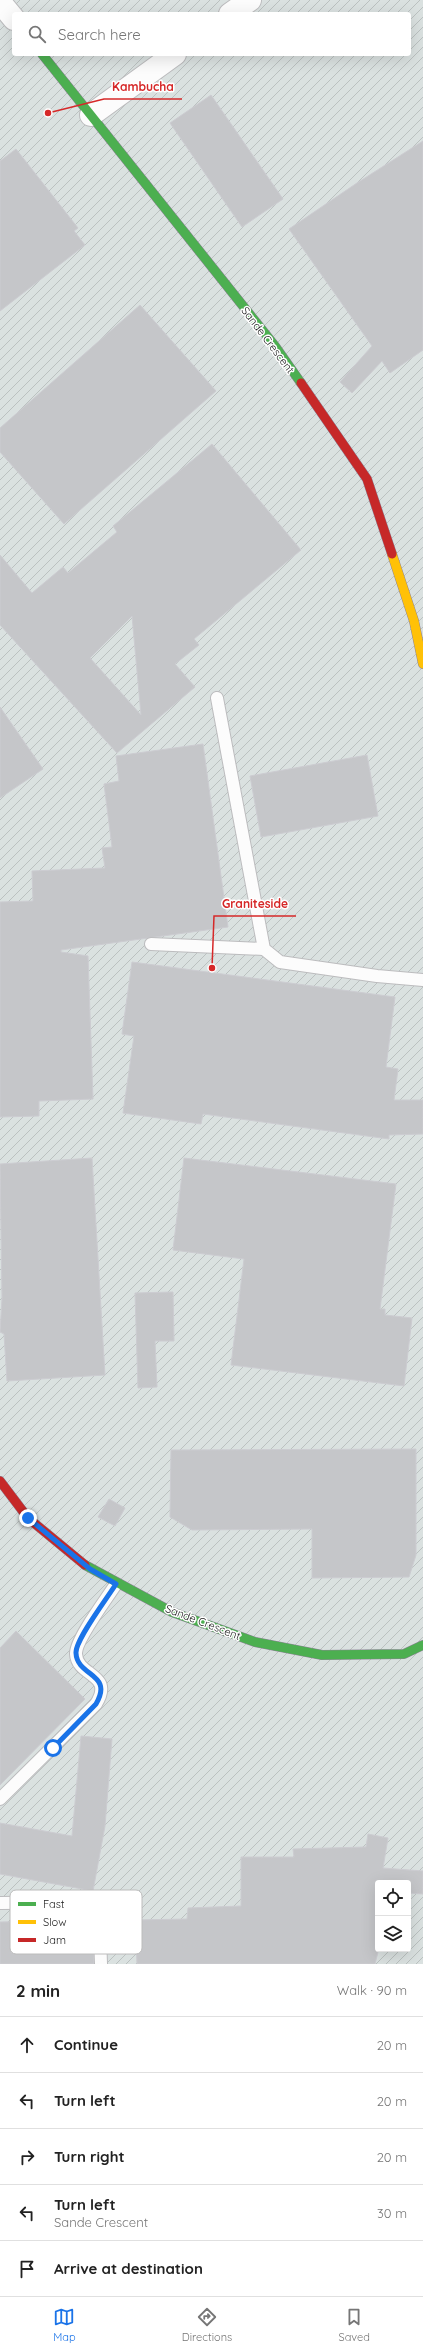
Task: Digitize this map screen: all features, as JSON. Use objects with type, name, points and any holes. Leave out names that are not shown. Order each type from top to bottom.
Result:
[{"type":"street","points":[[233,12],[250,0]]},
{"type":"street","points":[[0,2],[12,17]]},
{"type":"street","name":"Sande Crescent","points":[[44,56],[275,346],[367,479],[414,621],[423,664]]},
{"type":"street","points":[[91,115],[172,56]]},
{"type":"street","name":"Sande Crescent","points":[[0,1481],[28,1518],[90,1569],[116,1584],[172,1612],[255,1642],[322,1655],[404,1654],[423,1645]]},
{"type":"lane","points":[[217,698],[264,949]]},
{"type":"lane","points":[[151,944],[264,949],[280,962],[377,976],[423,980]]},
{"type":"lane","points":[[0,1800],[96,1704],[101,1696],[102,1687],[95,1676],[77,1661],[76,1652],[83,1635],[116,1584]]},
{"type":"lane","points":[[0,1903],[10,1903]]},
{"type":"lane","points":[[101,1954],[101,1964]]},
{"type":"shaded area","points":[[0,0],[423,0],[423,1964],[0,1964]]},
{"type":"building","points":[[211,95],[283,199],[242,227],[170,123]]},
{"type":"building","points":[[423,141],[423,350],[390,373],[382,361],[352,393],[340,382],[372,346],[289,229]]},
{"type":"building","points":[[16,149],[78,228],[74,231],[85,245],[0,311],[0,161]]},
{"type":"building","points":[[140,305],[216,391],[64,524],[0,452],[0,428]]},
{"type":"building","points":[[212,444],[301,550],[194,639],[199,645],[175,664],[195,687],[117,753],[0,625],[0,555],[32,593],[63,567],[68,573],[117,532],[113,526]],"holes":[[[132,616],[141,715],[90,658]]]},
{"type":"building","points":[[0,707],[43,769],[0,798]]},
{"type":"building","points":[[203,744],[228,927],[61,950],[61,952],[88,956],[93,1099],[39,1101],[39,1116],[0,1117],[0,902],[33,901],[32,871],[105,868],[102,848],[112,847],[104,784],[119,781],[116,756]]},
{"type":"building","points":[[367,755],[378,816],[261,837],[250,776]]},
{"type":"building","points":[[132,962],[395,997],[386,1067],[398,1069],[394,1100],[423,1100],[423,1134],[389,1135],[389,1139],[203,1114],[201,1124],[123,1113],[134,1036],[122,1034]]},
{"type":"building","points":[[92,1158],[105,1375],[7,1381],[4,1334],[0,1332],[2,1298],[0,1164]]},
{"type":"building","points":[[184,1158],[396,1184],[380,1309],[385,1309],[385,1315],[412,1318],[404,1386],[231,1365],[244,1259],[173,1250]]},
{"type":"building","points":[[173,1292],[174,1341],[155,1341],[157,1387],[138,1388],[135,1293]]},
{"type":"building","points":[[416,1449],[416,1555],[409,1577],[312,1578],[312,1529],[192,1530],[170,1517],[171,1450]]},
{"type":"building","points":[[109,1499],[125,1508],[115,1526],[98,1517]]},
{"type":"building","points":[[16,1631],[85,1699],[0,1785],[0,1648]]},
{"type":"building","points":[[81,1736],[112,1739],[105,1826],[93,1890],[0,1874],[0,1823],[72,1836]]},
{"type":"building","points":[[368,1834],[388,1838],[383,1868],[423,1871],[423,1894],[411,1893],[411,1880],[375,1880],[375,1952],[378,1952],[375,1964],[137,1964],[137,1954],[142,1954],[142,1920],[187,1919],[188,1908],[241,1906],[241,1857],[294,1857],[293,1849],[366,1847]]},
{"type":"building","points":[[0,1922],[10,1922],[10,1954],[94,1954],[94,1964],[0,1964]]},
{"type":"traffic: fast","points":[[44,56],[275,346],[301,383]]},
{"type":"traffic: fast","points":[[85,1565],[172,1612],[255,1642],[322,1655],[404,1654],[423,1645]]},
{"type":"traffic: slow","points":[[392,554],[414,621],[423,664]]},
{"type":"traffic: jam","points":[[301,383],[367,479],[392,554]]},
{"type":"traffic: jam","points":[[0,1481],[28,1518],[85,1565]]},
{"type":"place","name":"Kambucha","points":[[48,113]]},
{"type":"place","name":"Graniteside","points":[[212,968]]},
{"type":"route","points":[[28,1518],[90,1569],[116,1584],[83,1635],[76,1652],[77,1661],[95,1676],[102,1687],[101,1696],[96,1704],[53,1748]]}]
